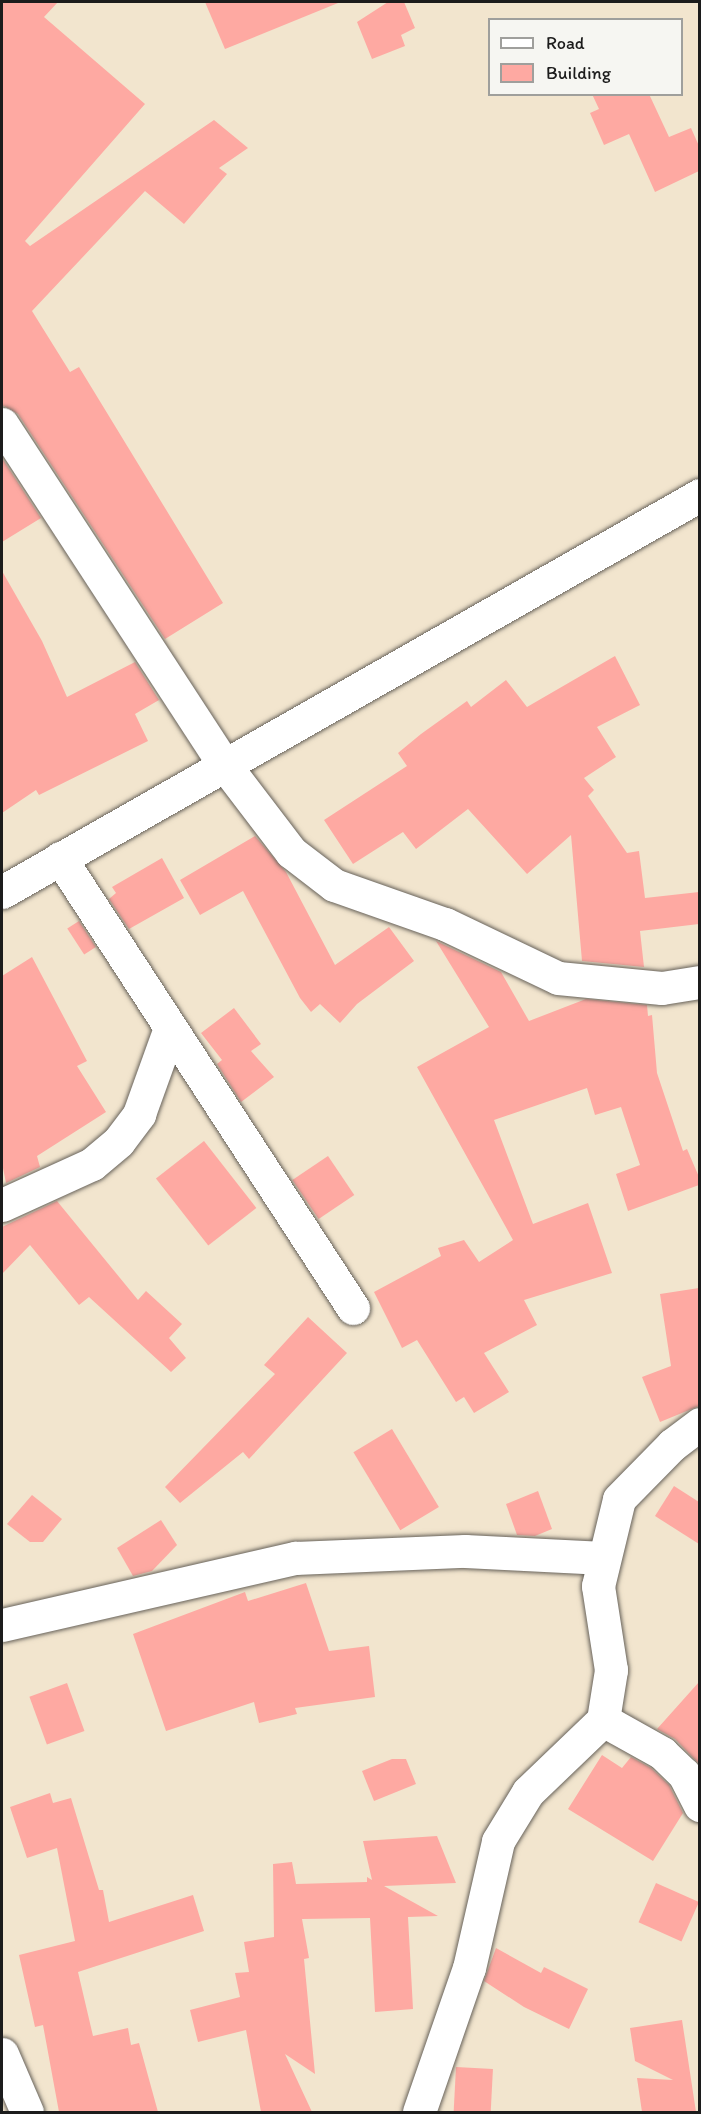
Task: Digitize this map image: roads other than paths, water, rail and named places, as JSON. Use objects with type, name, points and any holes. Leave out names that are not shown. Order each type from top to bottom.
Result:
[{"type":"street","points":[[2,424],[224,764],[291,852],[334,885],[446,924],[558,978],[662,988],[699,982]]},
{"type":"street","points":[[2,892],[699,495]]},
{"type":"street","points":[[60,858],[353,1308]]},
{"type":"street","points":[[2,1205],[92,1164],[119,1141],[139,1114],[170,1028]]},
{"type":"street","points":[[419,2112],[469,1968],[498,1841],[528,1792],[603,1720],[611,1670],[598,1586],[620,1499],[672,1445],[699,1424]]},
{"type":"street","points":[[2,1625],[295,1558],[465,1551],[604,1558]]},
{"type":"street","points":[[603,1720],[662,1753],[684,1774],[699,1805]]},
{"type":"street","points":[[2,2054],[27,2112]]}]
